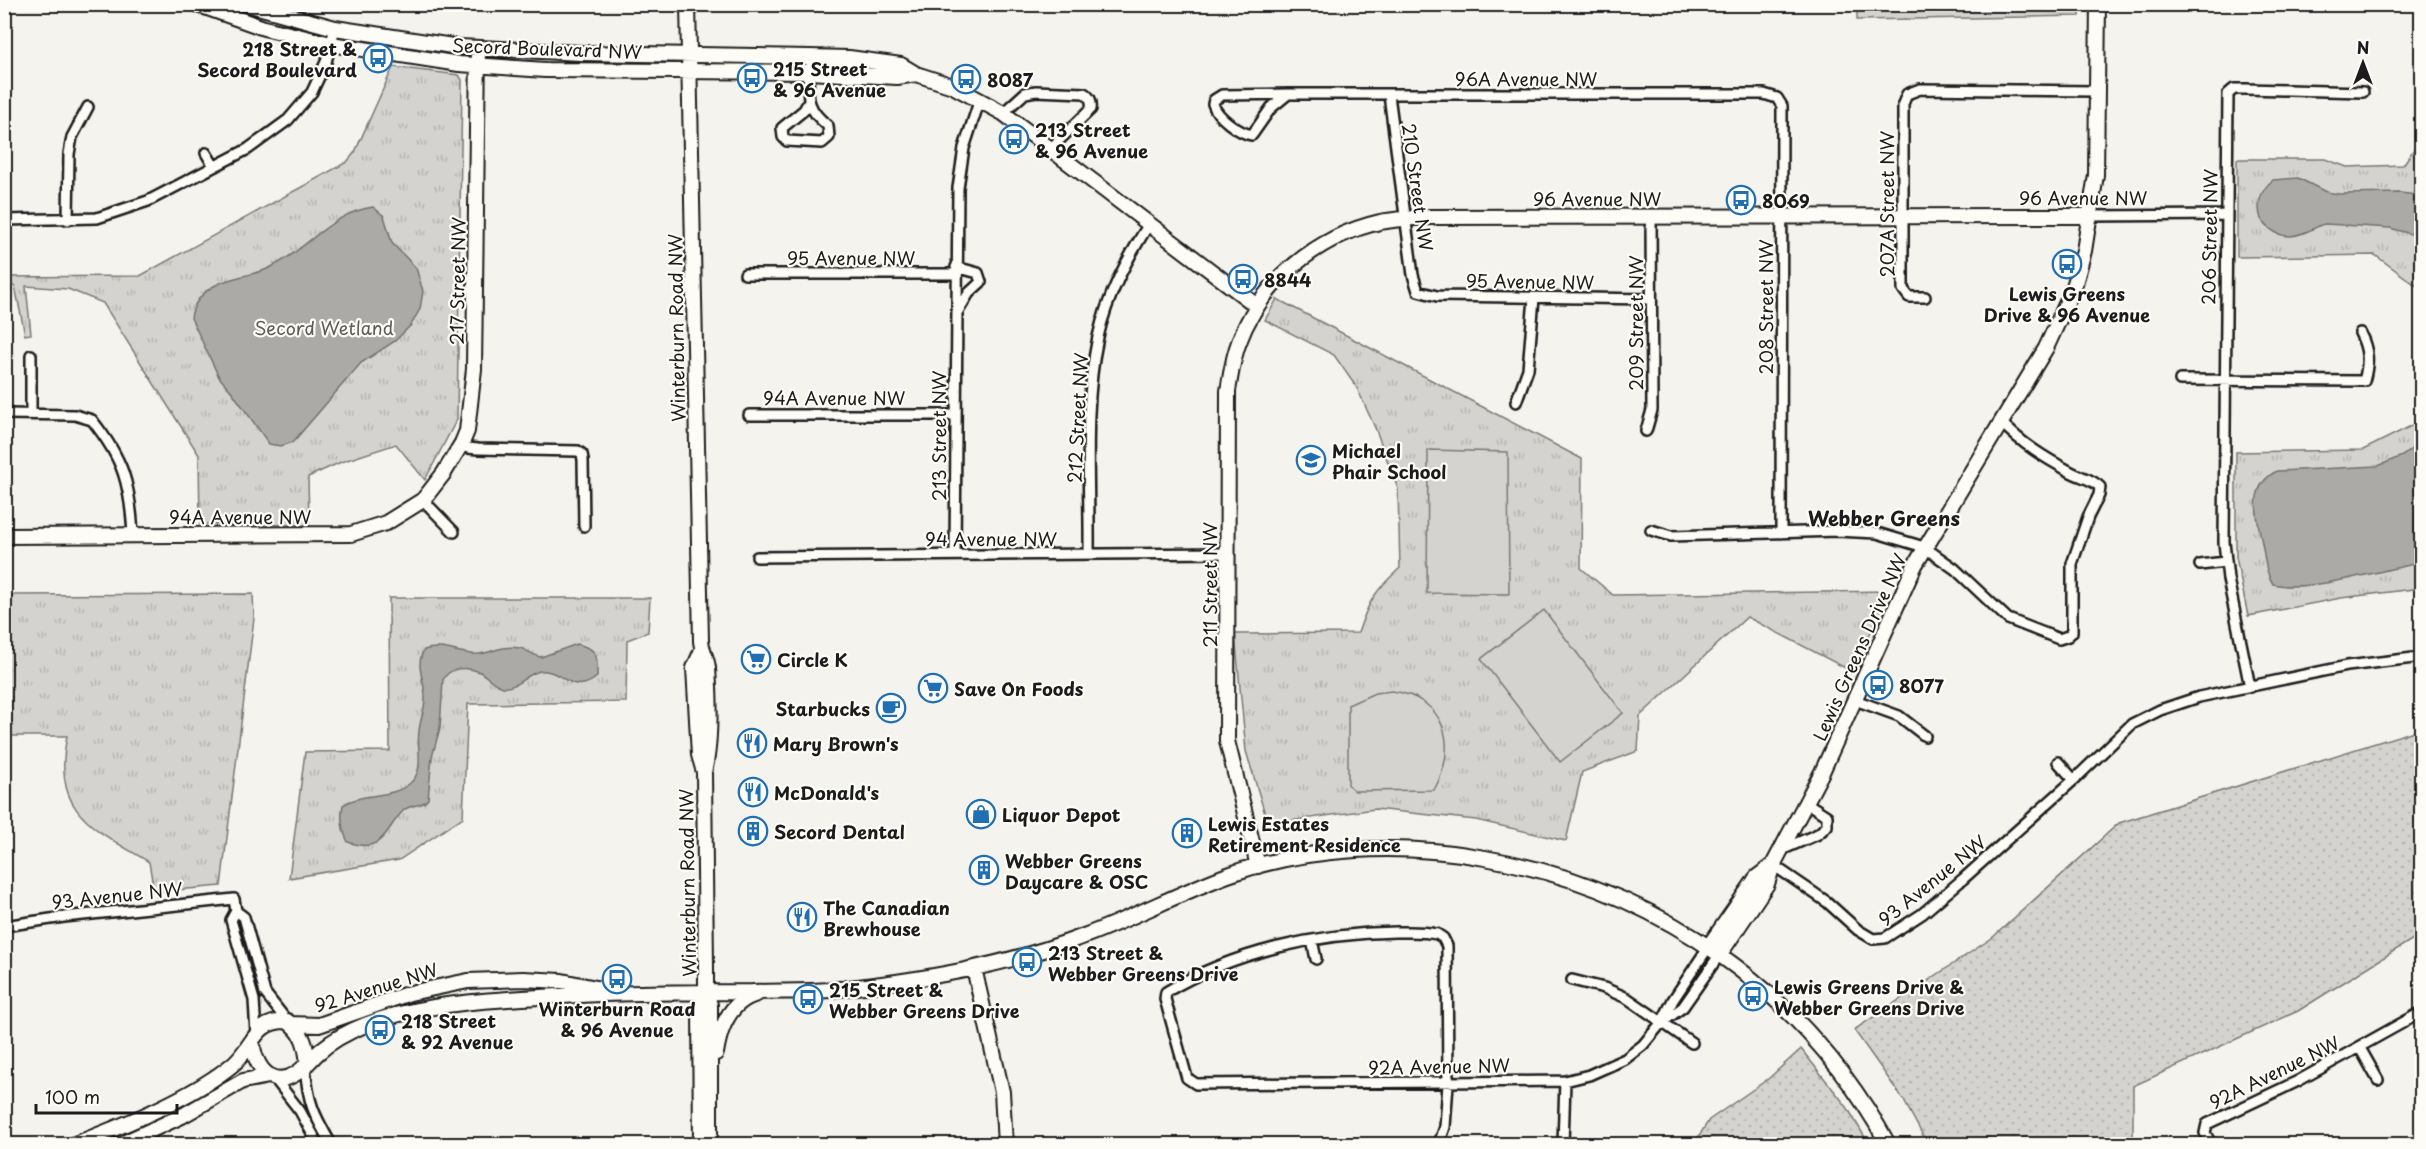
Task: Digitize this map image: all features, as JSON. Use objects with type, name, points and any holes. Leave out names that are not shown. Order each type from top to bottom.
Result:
[{"type":"street","name":"Secord Boulevard NW","points":[[196,4],[264,28],[331,44],[478,66],[545,70],[688,71]]},
{"type":"street","name":"Secord Boulevard NW","points":[[247,4],[336,28],[478,49],[581,54],[688,54]]},
{"type":"street","name":"Winterburn Road NW","points":[[688,4],[702,650],[708,665],[708,754],[704,772],[705,992],[700,1008],[701,1144]]},
{"type":"street","name":"Lewis Greens Drive NW","points":[[1715,950],[1767,884],[1773,865],[1807,803],[1924,547],[2046,348],[2066,305],[2084,251],[2096,175],[2098,4]]},
{"type":"street","points":[[4,220],[97,218],[148,201],[248,149],[268,136],[300,108],[312,92],[320,77],[336,28]]},
{"type":"street","name":"217 Street NW","points":[[423,500],[444,473],[467,431],[474,369],[478,49]]},
{"type":"street","points":[[688,54],[849,58],[901,65],[916,74],[953,86],[1003,113],[1257,306]]},
{"type":"street","points":[[808,103],[817,118],[828,126],[830,137],[822,143],[787,141],[783,137],[782,128],[804,110],[808,103],[809,57]]},
{"type":"street","points":[[688,71],[809,72],[897,77],[916,74]]},
{"type":"street","name":"207A Street NW","points":[[1925,297],[1909,297],[1904,293],[1903,105],[1907,94],[1920,89],[2096,91]]},
{"type":"street","name":"206 Street NW","points":[[2250,687],[2225,562],[2224,381],[2228,94],[2234,89],[2363,92]]},
{"type":"street","points":[[1003,113],[1025,93],[1084,93],[1088,96],[1092,102],[1091,109],[1050,149]]},
{"type":"street","name":"96A Avenue NW","points":[[1288,94],[1271,108],[1252,135],[1243,132],[1221,116],[1213,104],[1214,100],[1222,95],[1288,94],[1764,94]]},
{"type":"street","name":"208 Street NW","points":[[1764,94],[1777,98],[1782,106],[1781,533]]},
{"type":"street","name":"210 Street NW","points":[[1389,95],[1414,283]]},
{"type":"street","name":"213 Street NW","points":[[955,555],[956,271],[960,167],[970,126],[980,99]]},
{"type":"street","points":[[68,220],[69,154],[72,137],[88,107]]},
{"type":"street","points":[[206,153],[214,166]]},
{"type":"street","name":"96 Avenue NW","points":[[1257,306],[1295,264],[1334,238],[1381,222],[1407,219],[1651,215],[2226,215]]},
{"type":"street","name":"209 Street NW","points":[[1646,431],[1652,410],[1651,215]]},
{"type":"street","name":"212 Street NW","points":[[1089,554],[1091,394],[1099,336],[1114,288],[1149,224]]},
{"type":"street","points":[[956,271],[978,273],[981,282],[969,293],[956,316]]},
{"type":"street","name":"95 Avenue NW","points":[[745,274],[956,271]]},
{"type":"street","name":"95 Avenue NW","points":[[1414,283],[1418,291],[1437,296],[1651,299]]},
{"type":"street","points":[[1516,402],[1528,369],[1534,298]]},
{"type":"street","name":"211 Street NW","points":[[1257,306],[1239,342],[1228,391],[1226,553],[1227,741],[1258,866]]},
{"type":"street","points":[[2180,380],[2348,383],[2364,381],[2368,364],[2366,345],[2360,333]]},
{"type":"street","points":[[31,355],[31,414]]},
{"type":"street","points":[[4,414],[84,416],[92,420],[124,469],[131,501],[133,534]]},
{"type":"street","name":"94A Avenue NW","points":[[749,415],[956,415]]},
{"type":"street","points":[[1651,530],[1671,536],[1837,531],[1876,533],[1924,547],[1955,569],[2008,619],[2059,639],[2072,632],[2072,564],[2100,487],[2093,480],[2076,475],[2019,441],[2001,422]]},
{"type":"street","points":[[462,443],[468,448],[578,451],[582,454],[584,526]]},
{"type":"street","points":[[423,500],[454,532]]},
{"type":"street","name":"94A Avenue NW","points":[[4,536],[351,534],[386,523],[423,500]]},
{"type":"street","name":"94 Avenue NW","points":[[757,557],[1226,553]]},
{"type":"street","points":[[2200,565],[2225,562]]},
{"type":"street","name":"93 Avenue NW","points":[[1773,865],[1827,902],[1858,930],[1873,939],[1885,938],[1922,914],[1963,879],[2074,780],[2132,724],[2160,710],[2199,698],[2347,666],[2421,657]]},
{"type":"street","points":[[1855,700],[1899,716],[1925,736]]},
{"type":"street","points":[[2058,762],[2074,780]]},
{"type":"street","points":[[1781,850],[1818,834],[1827,826],[1827,816],[1807,803]]},
{"type":"street","name":"92 Avenue NW","points":[[121,1144],[174,1120],[243,1081],[293,1076],[328,1042],[349,1032],[429,1007],[508,998],[615,992],[820,991],[897,983],[974,968],[1085,936],[1212,882],[1258,866],[1322,853],[1415,851],[1481,857],[1533,868],[1586,884],[1631,903],[1715,950],[1753,979],[1816,1039],[1852,1085],[1888,1144]]},
{"type":"street","name":"93 Avenue NW","points":[[4,926],[47,919],[234,900],[236,911]]},
{"type":"street","points":[[289,1023],[266,993],[244,917],[236,911],[231,920],[254,1000],[254,1038],[257,1061],[291,1097],[318,1144]]},
{"type":"street","points":[[1316,959],[1312,940],[1370,933],[1429,932],[1443,938],[1447,946],[1448,1084],[1445,1127],[1438,1144]]},
{"type":"street","name":"92A Avenue NW","points":[[1312,940],[1246,956],[1181,983],[1166,992],[1165,999],[1187,1078],[1196,1084],[1448,1084],[1565,1081],[1589,1075],[1625,1059],[1643,1045],[1662,1023],[1683,1007],[1715,950]]},
{"type":"street","points":[[974,968],[1002,1092],[1005,1144]]},
{"type":"street","name":"92 Avenue NW","points":[[75,1144],[129,1122],[205,1082],[232,1065],[268,1023],[319,1024],[410,993],[468,981],[523,979],[562,981],[615,992]]},
{"type":"street","points":[[1572,980],[1604,988],[1627,999],[1692,1043]]},
{"type":"street","name":"Winterburn Road NW","points":[[705,992],[710,1005],[710,1144]]},
{"type":"street","points":[[710,1094],[716,1050],[728,1016],[740,1001],[767,992]]},
{"type":"street","name":"92A Avenue NW","points":[[2211,1144],[2205,1128],[2207,1124],[2298,1081],[2421,1012]]},
{"type":"street","name":"92 Avenue NW","points":[[289,1023],[297,1029],[305,1043],[307,1064]]},
{"type":"street","name":"92A Avenue NW","points":[[2360,1048],[2378,1080]]},
{"type":"street","points":[[307,1064],[307,1091],[311,1107],[331,1144]]},
{"type":"street","points":[[1563,1144],[1565,1081]]},
{"type":"green space","points":[[1857,5],[2080,5],[2080,16],[1857,20]]},
{"type":"green space","name":"Secord Wetland","points":[[393,67],[459,75],[462,80],[457,419],[425,480],[396,444],[341,462],[308,477],[309,525],[200,524],[199,455],[103,303],[68,289],[26,286],[31,334],[25,335],[15,286],[5,286],[4,277],[140,276],[347,162],[355,152]]},
{"type":"green space","points":[[2421,139],[2421,289],[2375,255],[2237,257],[2237,159],[2325,159],[2347,167],[2403,165]]},
{"type":"green space","points":[[1277,299],[1582,459],[1581,568],[1613,595],[1889,591],[1853,672],[1747,617],[1640,716],[1638,751],[1582,772],[1566,841],[1476,820],[1375,809],[1268,824],[1246,751],[1235,634],[1358,633],[1374,597],[1384,583],[1400,568],[1398,489],[1376,430],[1357,388],[1334,355],[1265,320]]},
{"type":"green space","points":[[2421,421],[2421,588],[2341,598],[2248,616],[2236,557],[2236,452],[2363,450]]},
{"type":"green space","points":[[1428,450],[1508,452],[1509,594],[1427,593]]},
{"type":"green space","points":[[253,594],[254,618],[221,886],[154,892],[149,862],[94,827],[81,815],[71,800],[65,783],[64,762],[67,736],[5,736],[5,595]]},
{"type":"green space","points":[[389,598],[650,598],[648,632],[627,640],[626,702],[468,704],[463,817],[399,860],[289,878],[305,752],[390,751]]},
{"type":"green space","points":[[1544,610],[1623,713],[1560,762],[1481,659]]},
{"type":"green space","points":[[1392,691],[1410,695],[1425,703],[1436,714],[1443,727],[1446,757],[1434,790],[1355,791],[1348,785],[1348,705],[1375,693]]},
{"type":"green space","points":[[2414,731],[2422,732],[2421,934],[2298,1011],[2133,1086],[2133,1144],[1927,1143],[1903,1099],[1854,1030],[1992,938],[2119,823]]},
{"type":"green space","points":[[1801,1049],[1847,1107],[1869,1144],[1694,1144],[1709,1120],[1768,1079]]},
{"type":"green space","points":[[1014,1140],[1427,1142],[1426,1144],[1014,1144]]},
{"type":"shaded area","points":[[2298,178],[2326,192],[2339,194],[2417,195],[2421,193],[2421,237],[2390,228],[2326,224],[2301,234],[2288,236],[2277,233],[2261,219],[2259,208],[2261,197],[2265,188],[2273,180]]},
{"type":"shaded area","points":[[373,207],[384,216],[392,243],[416,268],[423,291],[420,309],[411,325],[395,341],[361,363],[293,442],[281,446],[269,444],[219,377],[191,318],[196,303],[214,286],[267,269],[281,262],[343,217]]},
{"type":"shaded area","points":[[2421,442],[2421,563],[2326,583],[2288,586],[2273,584],[2267,569],[2256,503],[2261,485],[2268,477],[2277,471],[2378,466],[2402,456]]},
{"type":"shaded area","points":[[577,644],[590,649],[597,659],[597,677],[582,684],[540,671],[514,685],[503,687],[475,670],[464,668],[449,672],[443,680],[440,728],[432,757],[428,799],[422,804],[406,809],[376,843],[360,845],[348,842],[342,824],[343,805],[359,798],[402,789],[414,779],[417,773],[418,738],[425,700],[420,667],[424,650],[438,648],[479,654],[513,647],[541,657]]},
{"type":"place","name":"218 Street & Secord Boulevard","points":[[378,58]]},
{"type":"place","name":"215 Street & 96 Avenue","points":[[752,78]]},
{"type":"place","name":"8087","points":[[966,79]]},
{"type":"place","name":"213 Street & 96 Avenue","points":[[1014,139]]},
{"type":"place","name":"8069","points":[[1741,200]]},
{"type":"place","name":"Lewis Greens Drive & 96 Avenue","points":[[2067,264]]},
{"type":"place","name":"8844","points":[[1243,279]]},
{"type":"place","name":"Michael Phair School","points":[[1311,460]]},
{"type":"place","name":"Circle K","points":[[756,659]]},
{"type":"place","name":"8077","points":[[1878,685]]},
{"type":"place","name":"Save On Foods","points":[[933,688]]},
{"type":"place","name":"Starbucks","points":[[891,708]]},
{"type":"place","name":"Mary Brown's","points":[[752,743]]},
{"type":"place","name":"McDonald's","points":[[753,792]]},
{"type":"place","name":"Liquor Depot","points":[[981,814]]},
{"type":"place","name":"Secord Dental","points":[[753,831]]},
{"type":"place","name":"Lewis Estates Retirement Residence","points":[[1187,833]]},
{"type":"place","name":"Webber Greens Daycare & OSC","points":[[984,870]]},
{"type":"place","name":"The Canadian Brewhouse","points":[[802,917]]},
{"type":"place","name":"213 Street & Webber Greens Drive","points":[[1027,962]]},
{"type":"place","name":"Winterburn Road & 96 Avenue","points":[[617,979]]},
{"type":"place","name":"Lewis Greens Drive & Webber Greens Drive","points":[[1753,996]]},
{"type":"place","name":"215 Street & Webber Greens Drive","points":[[808,999]]},
{"type":"place","name":"218 Street & 92 Avenue","points":[[380,1030]]},
{"type":"district","name":"Webber Greens","points":[[1884,518]]}]
